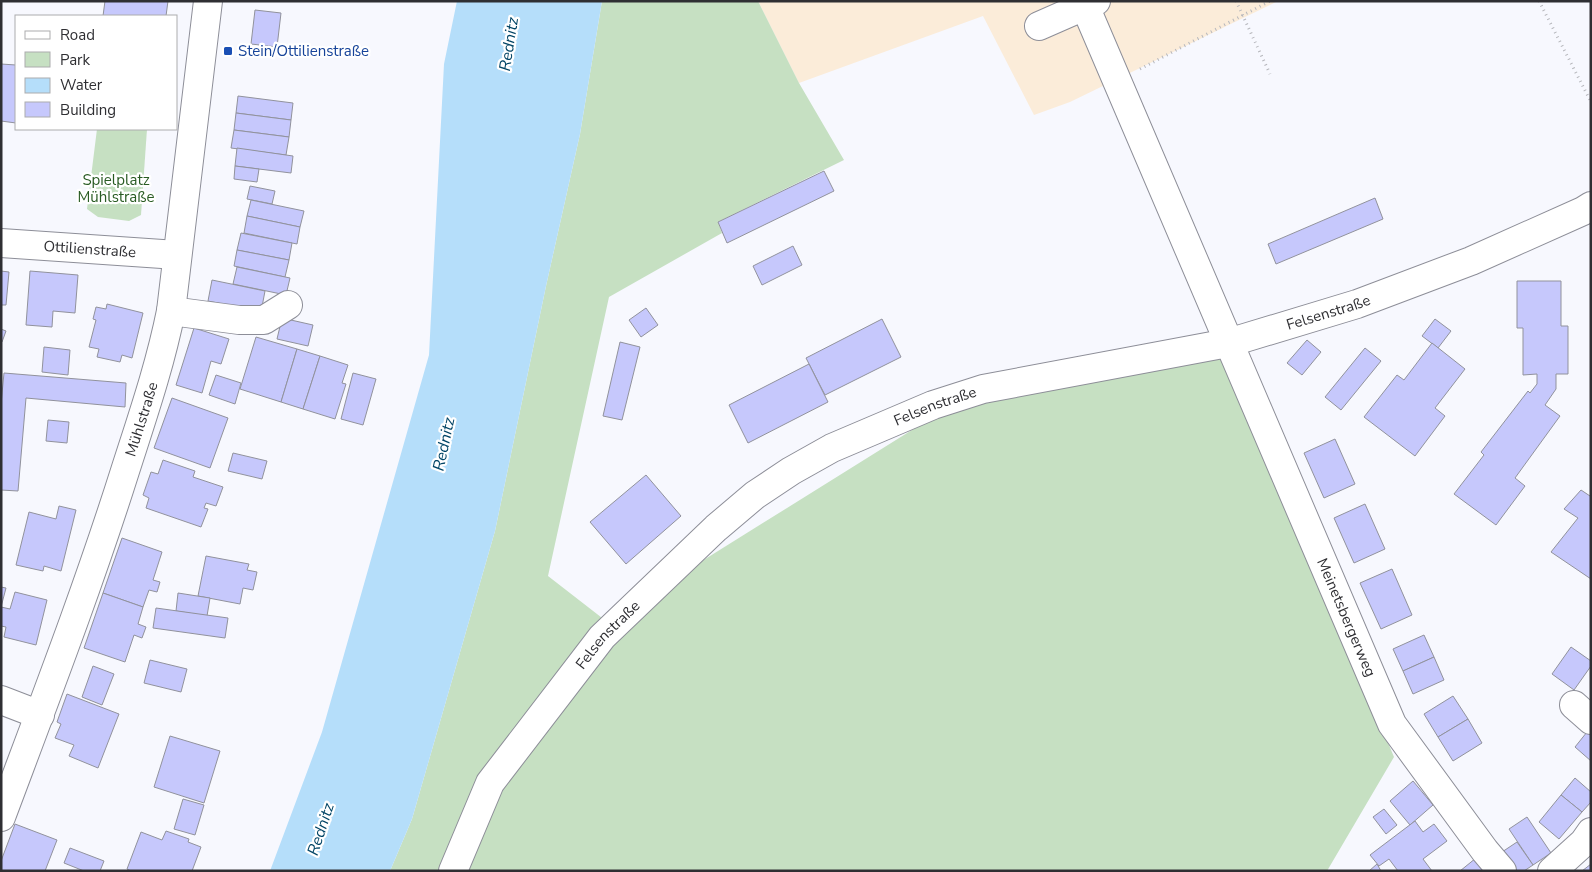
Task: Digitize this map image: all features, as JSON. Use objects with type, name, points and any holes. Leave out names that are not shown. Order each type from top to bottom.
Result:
[{"type":"street","name":"Mühlstraße","points":[[1,817],[67,642],[113,509],[160,359],[171,311],[208,1]]},
{"type":"street","points":[[1039,26],[1090,3]]},
{"type":"street","name":"Meinetsbergerweg","points":[[1090,3],[1117,81],[1392,724],[1485,851],[1502,871]]},
{"type":"street","name":"Felsenstraße","points":[[453,871],[490,783],[602,637],[716,528],[755,495],[791,471],[832,448],[881,426],[933,405],[983,389],[1228,343],[1357,304],[1462,264],[1591,206]]},
{"type":"street","name":"Ottilienstraße","points":[[1,243],[177,255]]},
{"type":"street","points":[[171,311],[239,320],[264,320],[288,305]]},
{"type":"street","points":[[1,700],[40,715]]},
{"type":"street","points":[[1552,871],[1588,841]]},
{"type":"path","points":[[1236,1],[1270,74]]},
{"type":"path","points":[[1117,81],[1270,1]]},
{"type":"path","points":[[1539,1],[1591,102]]},
{"type":"shaded area","points":[[758,1],[1278,1],[1070,102],[1034,115],[983,16],[799,83]]},
{"type":"green space","points":[[602,1],[758,1],[799,83],[844,160],[718,222],[722,233],[609,297],[548,576],[606,621],[944,410],[1226,355],[1394,757],[1327,871],[390,871],[412,819],[495,531],[580,134]]},
{"type":"green space","name":"Spielplatz Mühlstraße","points":[[97,130],[147,130],[141,215],[129,221],[98,217],[87,209]]},
{"type":"water","name":"Rednitz","points":[[457,1],[602,1],[580,134],[495,531],[412,819],[390,871],[270,871],[322,732],[429,355],[444,64]]},
{"type":"building","points":[[105,1],[168,1],[166,15],[103,15]]},
{"type":"building","points":[[255,10],[281,13],[277,47],[251,44]]},
{"type":"building","points":[[1,64],[15,65],[15,123],[1,121]]},
{"type":"building","points":[[238,96],[293,103],[291,120],[236,113]]},
{"type":"building","points":[[236,113],[291,120],[289,137],[234,130]]},
{"type":"building","points":[[234,130],[289,137],[286,155],[231,148]]},
{"type":"building","points":[[237,148],[293,156],[291,173],[235,166]]},
{"type":"building","points":[[235,166],[259,169],[257,182],[234,179]]},
{"type":"building","points":[[824,171],[834,191],[727,243],[718,222]]},
{"type":"building","points":[[250,186],[275,191],[272,204],[247,199]]},
{"type":"building","points":[[1375,198],[1383,219],[1276,264],[1268,244]]},
{"type":"building","points":[[251,200],[304,211],[300,227],[247,216]]},
{"type":"building","points":[[247,216],[300,227],[297,244],[244,233]]},
{"type":"building","points":[[241,233],[292,243],[289,260],[237,250]]},
{"type":"building","points":[[793,246],[802,265],[762,285],[753,266]]},
{"type":"building","points":[[237,250],[289,260],[285,277],[234,266]]},
{"type":"building","points":[[237,267],[290,278],[286,295],[233,284]]},
{"type":"building","points":[[1,271],[9,272],[6,305],[1,305]]},
{"type":"building","points":[[30,271],[78,275],[75,313],[53,311],[52,327],[26,325]]},
{"type":"building","points":[[212,280],[265,291],[261,312],[208,301]]},
{"type":"building","points":[[1517,281],[1561,281],[1561,326],[1568,326],[1568,374],[1556,374],[1556,389],[1545,405],[1560,416],[1515,478],[1525,486],[1496,525],[1454,494],[1484,455],[1481,452],[1528,391],[1530,393],[1537,384],[1537,374],[1523,375],[1523,328],[1517,328]]},
{"type":"building","points":[[107,304],[143,313],[132,358],[122,355],[120,362],[97,357],[99,349],[89,347],[96,320],[93,319],[96,307],[106,309]]},
{"type":"building","points":[[646,308],[658,325],[641,337],[629,320]]},
{"type":"building","points":[[282,318],[313,325],[308,346],[277,339]]},
{"type":"building","points":[[882,319],[901,357],[825,395],[806,358]]},
{"type":"building","points":[[1435,319],[1451,331],[1438,348],[1422,336]]},
{"type":"building","points":[[194,328],[229,339],[221,364],[211,361],[202,393],[176,385]]},
{"type":"building","points":[[1,329],[6,331],[2,342],[1,342]]},
{"type":"building","points":[[256,337],[297,349],[281,402],[240,389]]},
{"type":"building","points":[[1307,340],[1321,352],[1302,375],[1287,363]]},
{"type":"building","points":[[620,342],[640,347],[622,420],[603,416]]},
{"type":"building","points":[[1432,343],[1465,369],[1435,408],[1445,416],[1415,456],[1364,417],[1397,375],[1404,380]]},
{"type":"building","points":[[44,347],[70,350],[68,375],[42,372]]},
{"type":"building","points":[[1365,348],[1381,361],[1341,410],[1325,397]]},
{"type":"building","points":[[297,349],[320,356],[303,409],[281,402]]},
{"type":"building","points":[[320,356],[348,365],[342,383],[346,384],[335,419],[303,409]]},
{"type":"building","points":[[809,364],[828,402],[748,443],[729,405]]},
{"type":"building","points":[[4,373],[126,383],[125,407],[26,398],[18,491],[1,490],[1,404]]},
{"type":"building","points":[[353,373],[376,379],[363,425],[341,419]]},
{"type":"building","points":[[216,375],[241,383],[235,404],[209,395]]},
{"type":"building","points":[[172,398],[228,418],[210,468],[154,448]]},
{"type":"building","points":[[48,420],[69,422],[67,443],[46,441]]},
{"type":"building","points":[[1335,439],[1355,484],[1324,498],[1304,453]]},
{"type":"building","points":[[233,453],[267,461],[262,479],[228,471]]},
{"type":"building","points":[[163,460],[195,471],[193,477],[223,487],[216,506],[206,503],[204,508],[208,509],[201,527],[146,508],[149,498],[143,495],[151,472],[158,474]]},
{"type":"building","points":[[646,475],[681,516],[626,564],[590,522]]},
{"type":"building","points":[[1581,490],[1590,496],[1591,494],[1591,579],[1551,552],[1578,518],[1564,509]]},
{"type":"building","points":[[1365,504],[1385,549],[1354,563],[1334,518]]},
{"type":"building","points":[[59,506],[76,510],[61,571],[44,566],[43,571],[16,565],[29,512],[56,519]]},
{"type":"building","points":[[122,538],[162,552],[153,580],[160,582],[157,592],[149,590],[143,607],[103,593]]},
{"type":"building","points":[[206,556],[249,564],[247,570],[257,572],[253,590],[243,588],[240,604],[198,596]]},
{"type":"building","points":[[1392,569],[1412,615],[1381,629],[1360,583]]},
{"type":"building","points":[[1,587],[6,588],[1,607]]},
{"type":"building","points":[[15,592],[47,600],[36,645],[4,637],[6,627],[1,626],[1,607],[10,609]]},
{"type":"building","points":[[103,593],[143,607],[138,624],[146,627],[142,638],[134,635],[125,662],[84,648]]},
{"type":"building","points":[[178,593],[210,598],[207,616],[176,611]]},
{"type":"building","points":[[156,608],[228,618],[225,638],[153,628]]},
{"type":"building","points":[[1424,635],[1434,657],[1403,671],[1393,649]]},
{"type":"building","points":[[1571,647],[1591,661],[1591,666],[1574,690],[1552,674]]},
{"type":"building","points":[[1434,657],[1444,680],[1413,694],[1403,671]]},
{"type":"building","points":[[150,660],[187,669],[181,692],[144,683]]},
{"type":"building","points":[[93,666],[114,674],[102,705],[82,697]]},
{"type":"building","points":[[67,694],[119,714],[98,768],[69,756],[74,745],[55,738],[61,724],[57,722]]},
{"type":"building","points":[[1453,696],[1468,719],[1438,737],[1424,714]]},
{"type":"building","points":[[1468,719],[1482,743],[1453,761],[1438,737]]},
{"type":"building","points":[[1587,732],[1591,735],[1591,761],[1575,747]]},
{"type":"building","points":[[170,736],[220,751],[204,803],[154,787]]},
{"type":"building","points":[[1575,778],[1591,792],[1591,802],[1582,812],[1561,795]]},
{"type":"building","points":[[1413,781],[1433,805],[1410,825],[1390,801]]},
{"type":"building","points":[[1561,795],[1582,812],[1559,839],[1539,822]]},
{"type":"building","points":[[183,799],[204,805],[195,835],[174,829]]},
{"type":"building","points":[[1384,809],[1397,825],[1386,834],[1373,817]]},
{"type":"building","points":[[1527,817],[1551,853],[1533,865],[1509,829]]},
{"type":"building","points":[[1415,821],[1423,832],[1434,824],[1447,841],[1423,859],[1432,871],[1398,871],[1389,859],[1379,866],[1370,855]]},
{"type":"building","points":[[15,824],[57,840],[45,871],[1,871],[1,861]]},
{"type":"building","points":[[166,831],[189,839],[188,842],[201,847],[192,871],[131,871],[127,869],[141,832],[162,840]]},
{"type":"building","points":[[1517,842],[1533,865],[1524,871],[1510,871],[1499,854]]},
{"type":"building","points":[[70,848],[104,861],[100,871],[84,871],[64,863]]},
{"type":"building","points":[[1476,858],[1486,871],[1460,871]]},
{"type":"building","points":[[1377,864],[1381,871],[1369,871]]},
{"type":"building","points":[[1591,864],[1591,871],[1582,871]]},
{"type":"place","name":"Stein/Ottilienstraße","points":[[228,51]]}]
